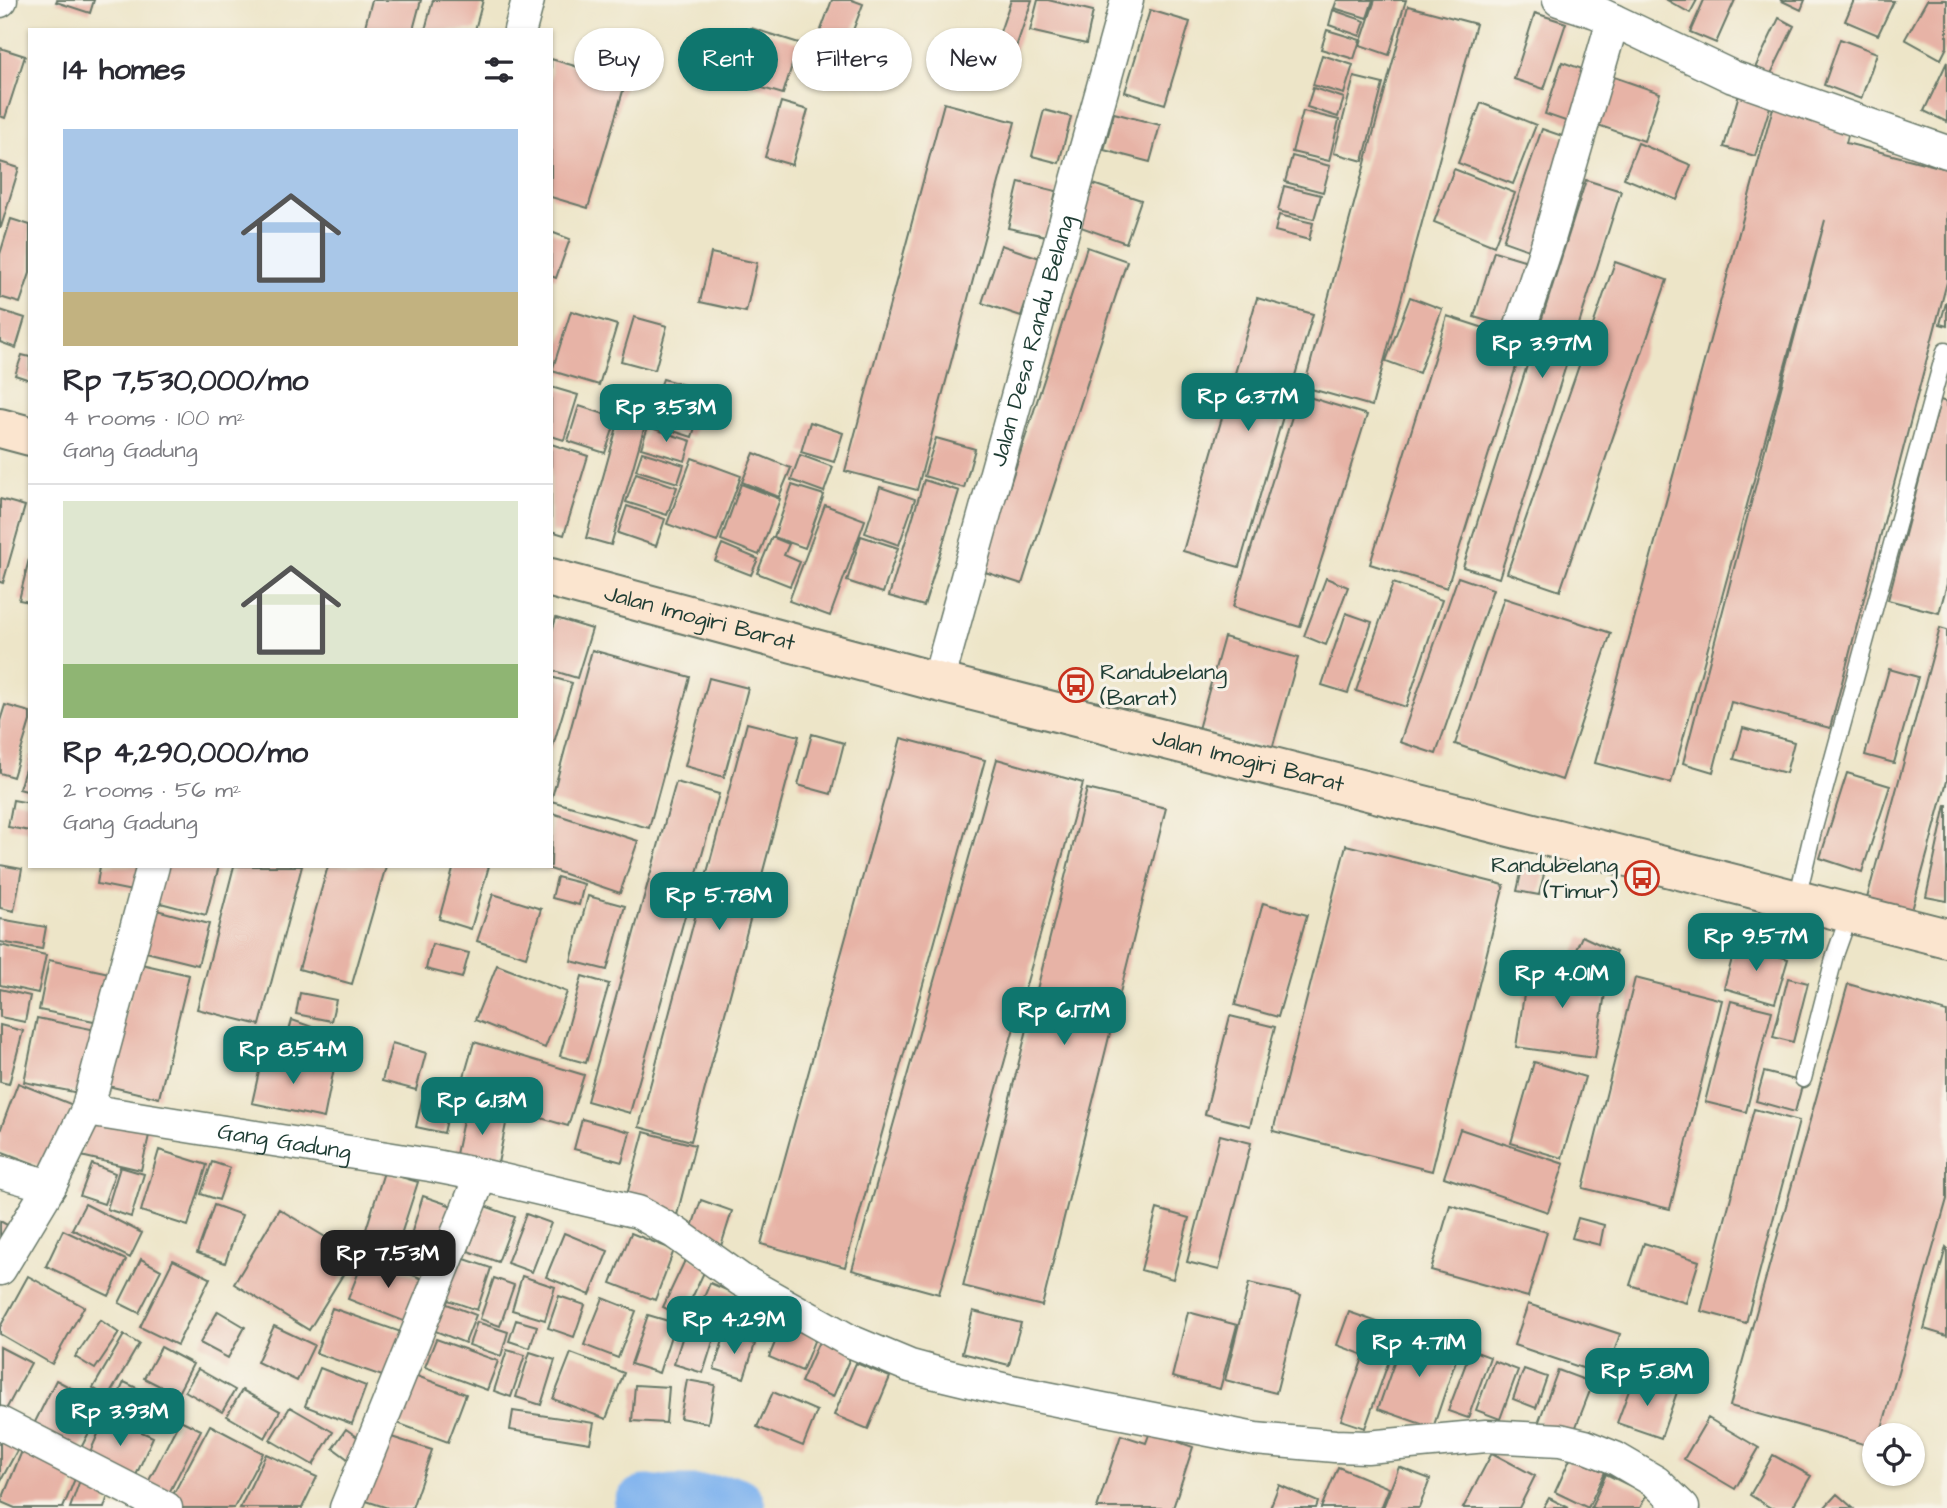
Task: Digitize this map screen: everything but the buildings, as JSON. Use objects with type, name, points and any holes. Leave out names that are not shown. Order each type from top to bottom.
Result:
[{"type":"main road","points":[[0,428],[28,435]]},
{"type":"main road","name":"Jalan Imogiri Barat","points":[[553,579],[937,682],[1947,938]]},
{"type":"street","points":[[521,28],[528,0]]},
{"type":"street","name":"Jalan Desa Randu Belang","points":[[937,682],[1127,0]]},
{"type":"street","points":[[1559,0],[1603,11],[1733,77],[1947,152]]},
{"type":"street","points":[[1521,325],[1549,239],[1603,11]]},
{"type":"street","points":[[0,1269],[50,1186],[87,1110],[151,868]]},
{"type":"street","name":"Gang Gadung","points":[[87,1110],[477,1186],[638,1212],[674,1232],[741,1280],[839,1335],[910,1366],[936,1373],[1012,1391],[1255,1439],[1367,1447],[1486,1436],[1560,1440],[1615,1458],[1656,1482],[1684,1508]]},
{"type":"street","points":[[0,1172],[50,1186]]},
{"type":"street","points":[[346,1508],[477,1186]]},
{"type":"street","points":[[0,1423],[166,1508]]},
{"type":"lane","points":[[1797,899],[1812,835],[1945,351]]},
{"type":"lane","points":[[1803,1079],[1835,955],[1850,913]]},
{"type":"waterway","points":[[646,1508],[733,1508]]},
{"type":"place","name":"Randubelang (Barat)","points":[[1076,685]]},
{"type":"place","name":"Randubelang (Timur)","points":[[1642,878]]}]
